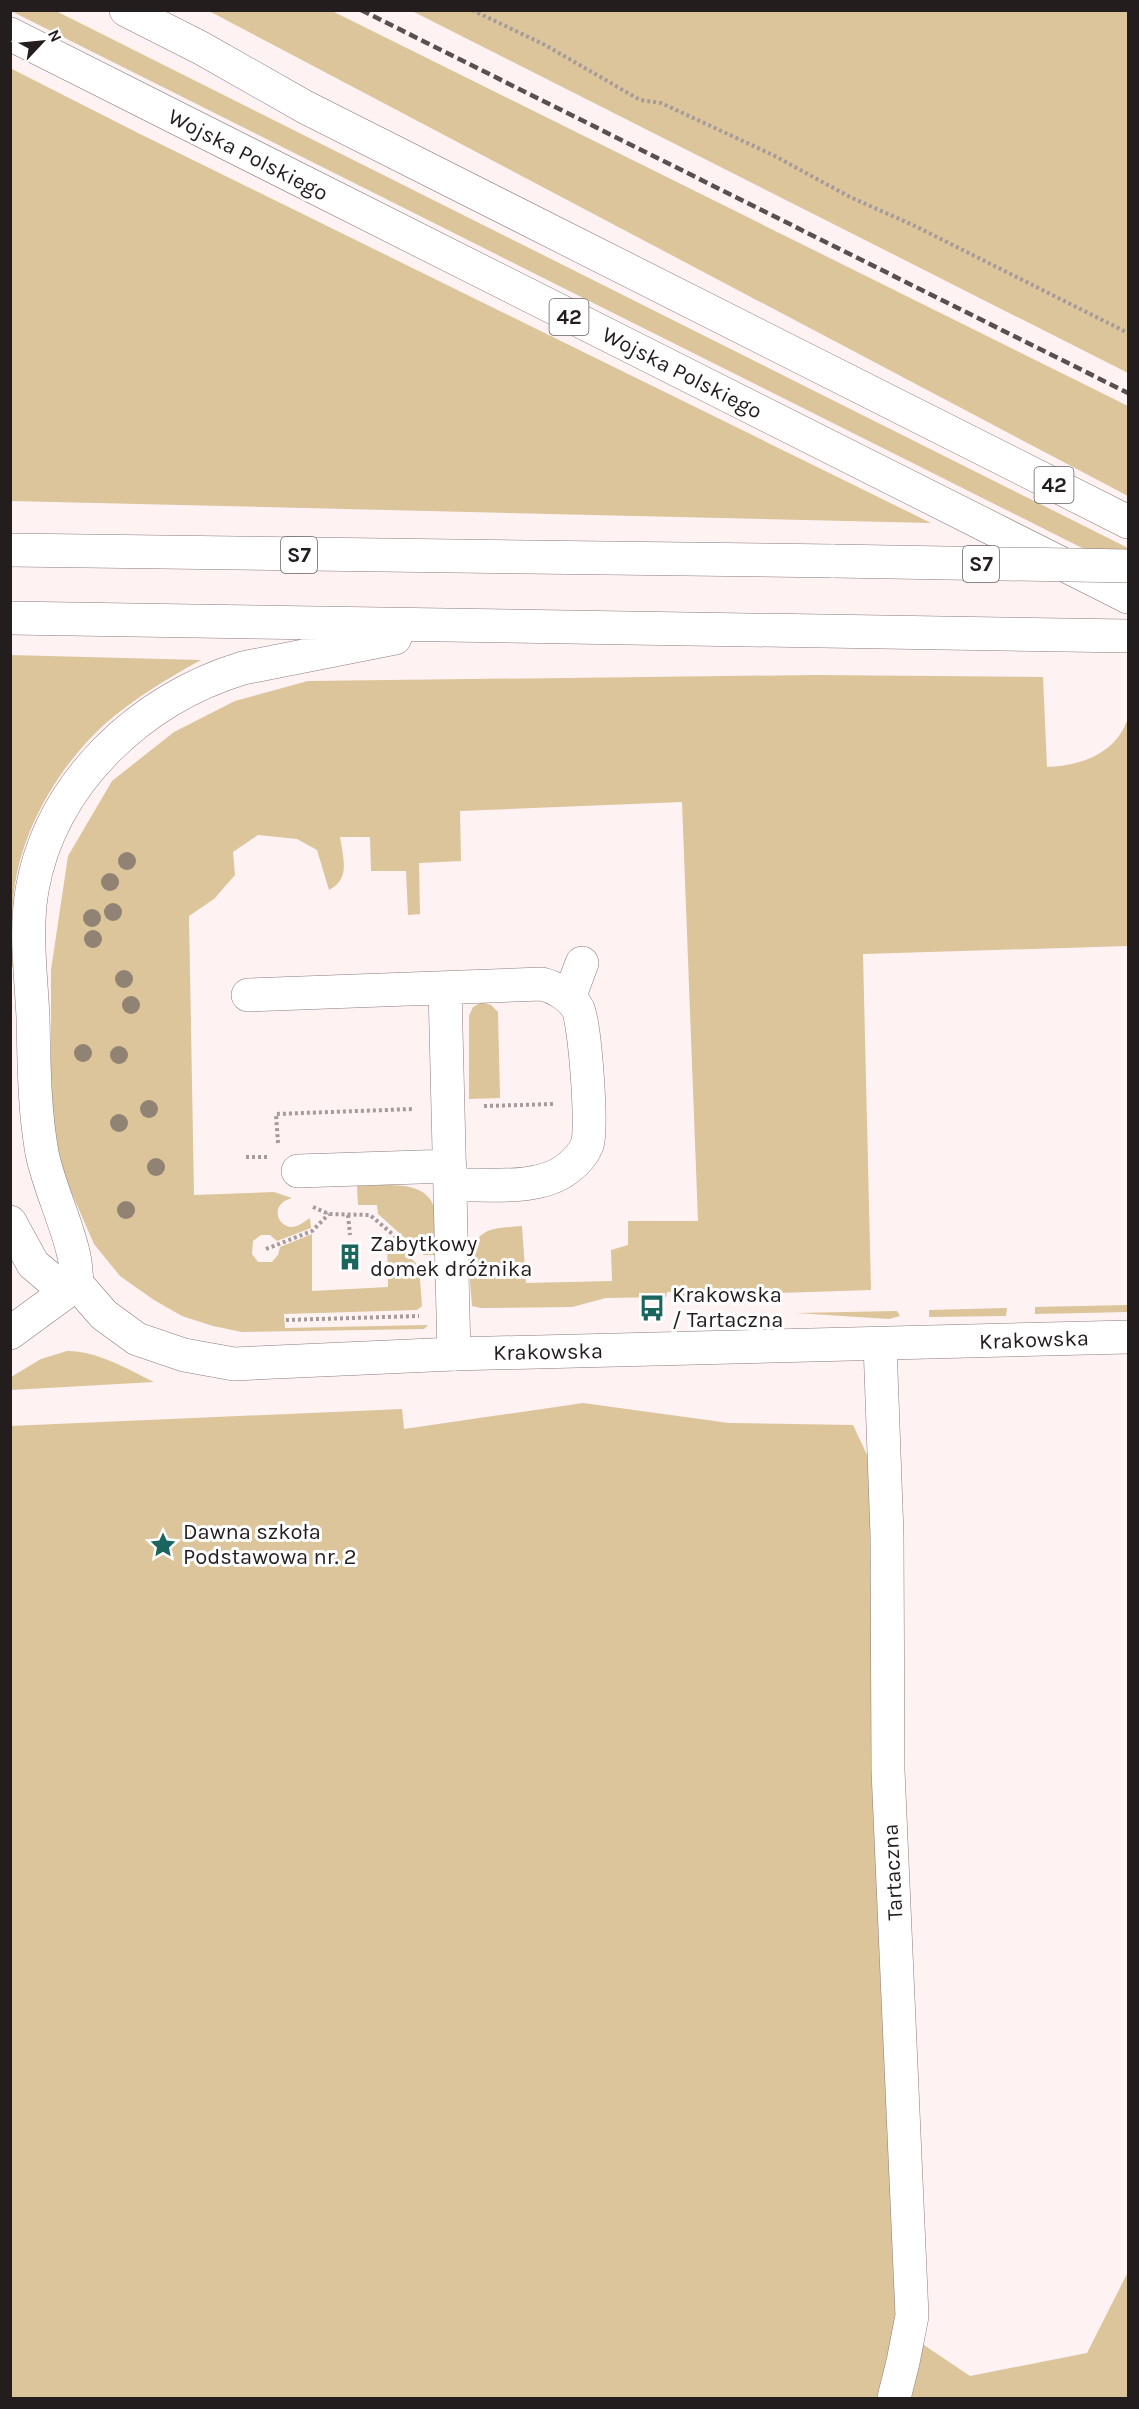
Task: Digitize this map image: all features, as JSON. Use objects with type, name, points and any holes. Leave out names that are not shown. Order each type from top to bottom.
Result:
[{"type":"main road","name":"42","points":[[126,10],[201,48],[315,113],[1128,522]]},
{"type":"main road","name":"Wojska Polskiego","points":[[10,34],[1128,597]]},
{"type":"main road","name":"S7","points":[[10,550],[1128,566]]},
{"type":"main road","points":[[10,618],[1128,636]]},
{"type":"main road","points":[[77,1284],[74,1253],[50,1186],[36,1105],[31,903],[36,870],[59,817],[80,783],[111,744],[135,723],[192,688],[219,675],[243,668],[459,625]]},
{"type":"main road","points":[[569,998],[582,963]]},
{"type":"main road","points":[[248,995],[542,984],[551,986],[569,998],[577,1007],[585,1034],[588,1144],[582,1155],[567,1169],[546,1181],[298,1171]]},
{"type":"main road","points":[[445,988],[454,1354]]},
{"type":"main road","points":[[10,1222],[33,1264],[53,1281],[77,1284]]},
{"type":"main road","points":[[10,1333],[77,1284]]},
{"type":"main road","name":"Krakowska","points":[[77,1284],[105,1315],[137,1340],[184,1355],[234,1364],[454,1354],[1128,1337]]},
{"type":"main road","name":"Tartaczna","points":[[880,1344],[887,1535],[888,1770],[912,2316],[894,2398]]},
{"type":"path","points":[[472,10],[545,45],[640,100],[661,103],[683,112],[1128,333]]},
{"type":"path","points":[[266,1249],[312,1231],[329,1214]]},
{"type":"path","points":[[348,1215],[350,1235]]},
{"type":"path","points":[[286,1320],[418,1317],[423,1314]]},
{"type":"shaded area","points":[[11,11],[56,11],[1128,548],[1128,571]]},
{"type":"shaded area","points":[[209,11],[332,11],[1128,406],[1128,496]]},
{"type":"shaded area","points":[[412,11],[1128,11],[1128,373]]},
{"type":"shaded area","points":[[10,68],[140,134],[931,523],[11,501]]},
{"type":"shaded area","points":[[10,655],[201,660],[152,689],[106,723],[71,760],[56,782],[31,828],[16,878],[12,911],[13,967],[10,967]]},
{"type":"shaded area","points":[[816,675],[1043,677],[1047,767],[1072,764],[1107,749],[1123,730],[1128,718],[1128,946],[863,954],[871,1290],[682,1296],[682,1291],[667,1292],[666,1297],[606,1298],[572,1307],[481,1308],[472,1306],[470,1261],[472,1250],[476,1241],[483,1234],[494,1229],[522,1226],[526,1283],[612,1281],[611,1250],[628,1245],[628,1221],[698,1221],[682,802],[460,811],[461,861],[419,863],[420,914],[408,915],[406,871],[371,871],[370,837],[340,837],[344,860],[343,873],[336,885],[329,890],[317,850],[297,839],[258,835],[233,852],[235,875],[214,899],[189,916],[194,1195],[274,1192],[292,1198],[280,1205],[279,1219],[282,1223],[292,1227],[310,1218],[311,1228],[277,1241],[270,1235],[261,1235],[253,1241],[252,1254],[258,1262],[272,1262],[278,1255],[280,1247],[312,1234],[312,1291],[388,1287],[387,1236],[419,1266],[422,1306],[417,1310],[284,1314],[285,1328],[428,1325],[424,1329],[242,1332],[182,1316],[120,1276],[94,1244],[63,1173],[54,1130],[51,1081],[51,970],[68,856],[112,781],[174,732],[235,701],[308,681]]},
{"type":"shaded area","points":[[482,1002],[491,1005],[498,1012],[500,1098],[469,1099],[469,1016],[473,1007]]},
{"type":"shaded area","points":[[389,1185],[421,1191],[434,1207],[436,1255],[424,1255],[378,1214],[377,1205],[358,1205],[357,1186]]},
{"type":"shaded area","points":[[1128,1305],[1128,1312],[1035,1314],[1035,1307]]},
{"type":"shaded area","points":[[1007,1308],[1006,1316],[929,1317],[929,1310]]},
{"type":"shaded area","points":[[897,1311],[900,1316],[889,1319],[796,1313]]},
{"type":"shaded area","points":[[67,1351],[101,1357],[154,1382],[11,1390],[11,1377],[41,1359]]},
{"type":"shaded area","points":[[583,1403],[729,1423],[853,1425],[885,1493],[897,1633],[911,1914],[900,2329],[970,2376],[1087,2353],[1128,2272],[1128,2398],[11,2398],[10,1426],[402,1409],[404,1429]]},
{"type":"railway","points":[[361,10],[1128,393]]},
{"type":"place","name":"Zabytkowy domek dróżnika","points":[[350,1257]]},
{"type":"place","name":"Krakowska / Tartaczna","points":[[652,1308]]},
{"type":"place","name":"Dawna szkoła Podstawowa nr. 2","points":[[163,1545]]}]
